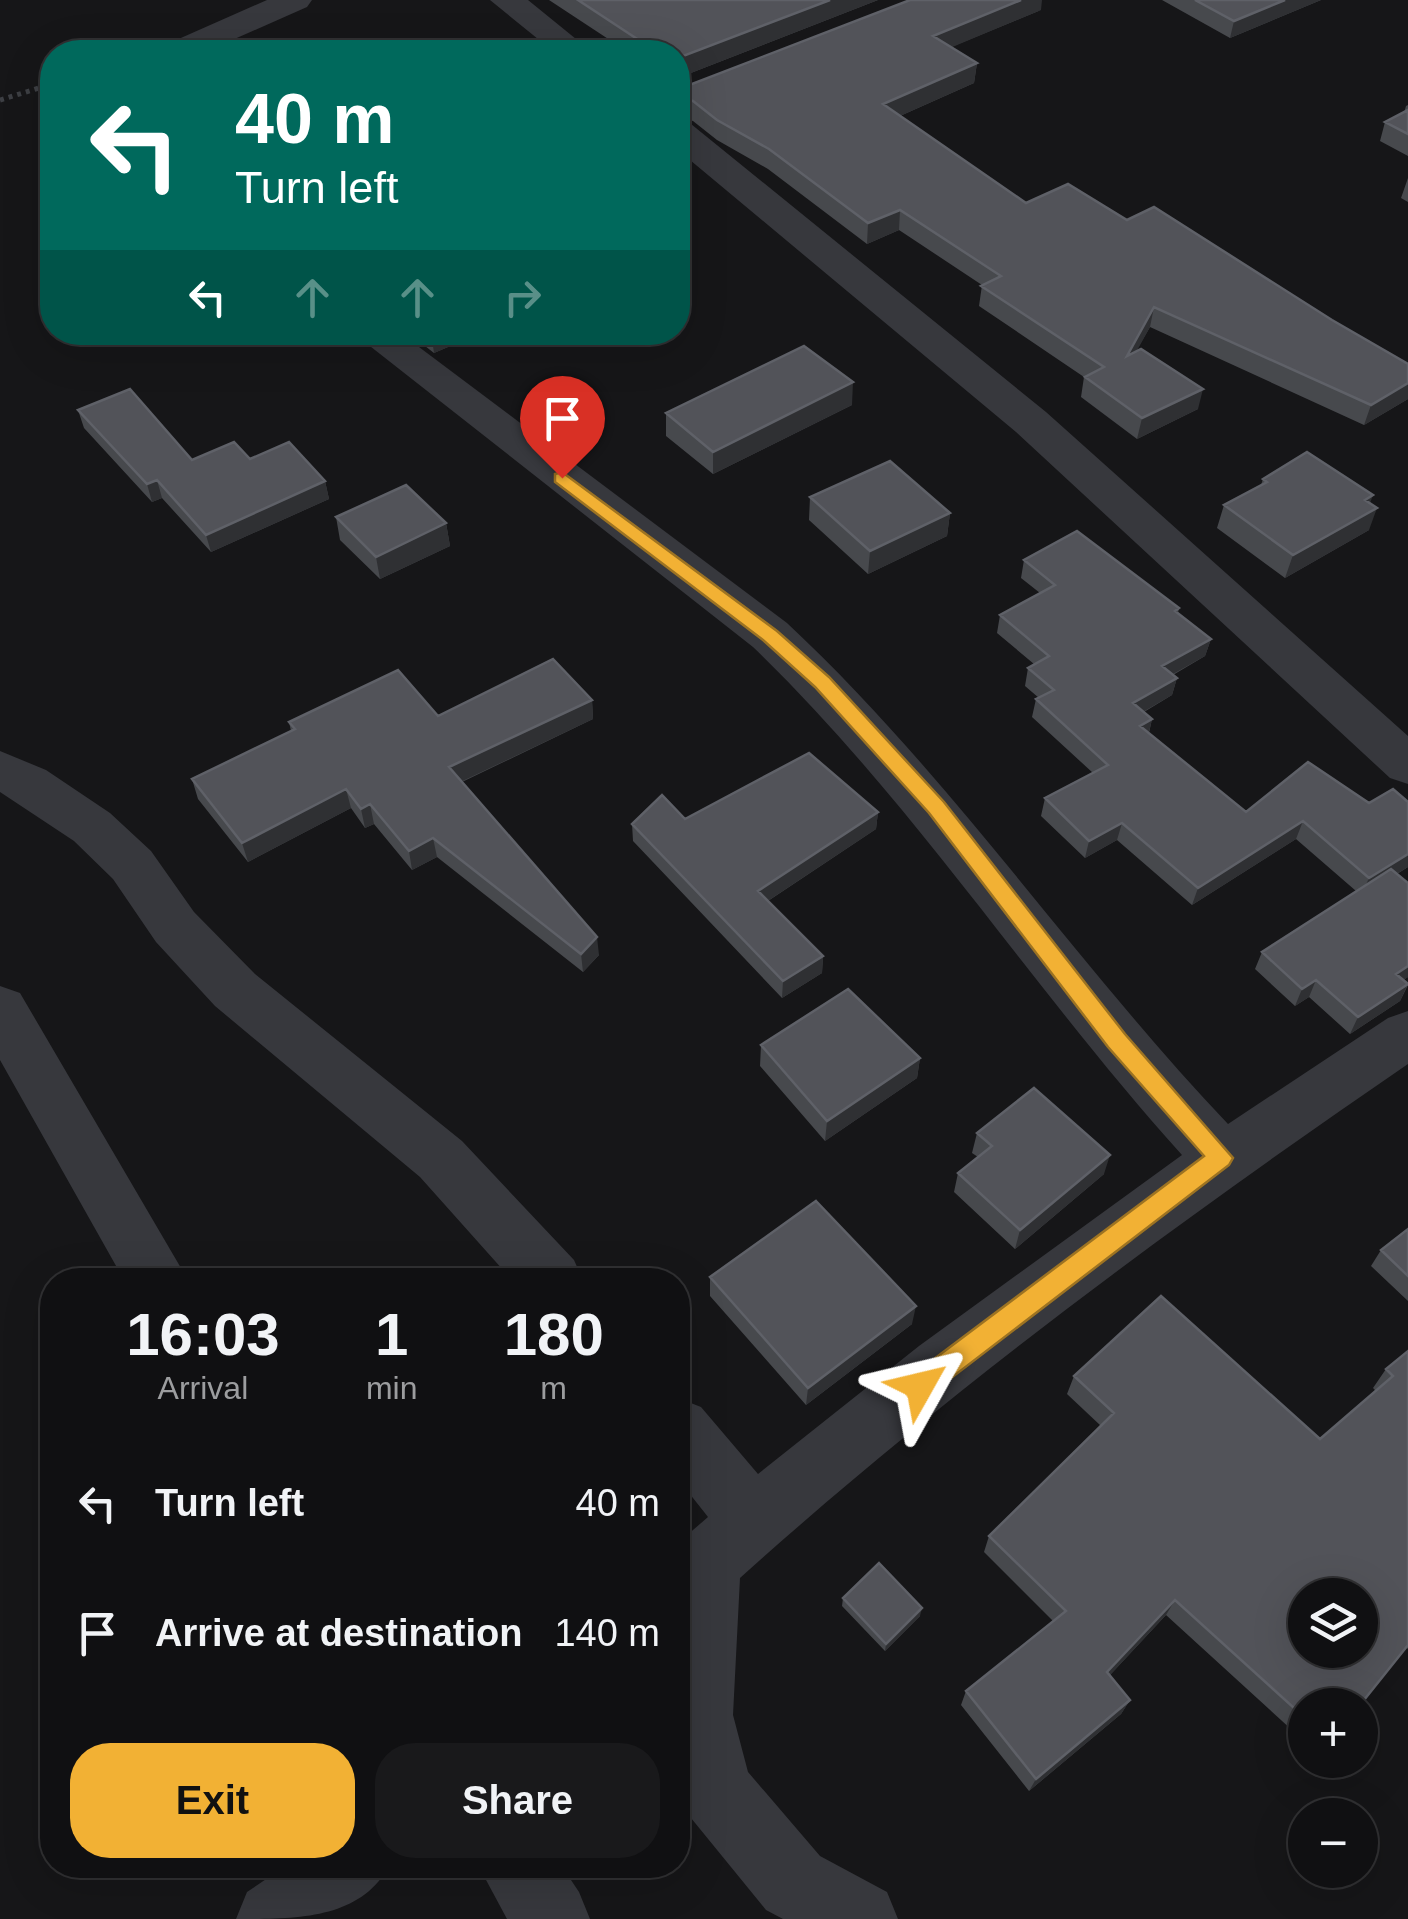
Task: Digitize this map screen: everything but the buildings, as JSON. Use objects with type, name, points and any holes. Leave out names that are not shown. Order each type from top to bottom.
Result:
[{"type":"street","points":[[204,40],[295,0]]},
{"type":"street","points":[[507,0],[559,40]]},
{"type":"street","points":[[690,142],[1031,422],[1408,765]]},
{"type":"street","points":[[389,345],[742,614],[822,682],[937,808],[1116,1040],[1220,1158]]},
{"type":"street","points":[[0,770],[28,783],[92,826],[132,864],[175,927],[234,990],[441,1159],[541,1268]]},
{"type":"street","points":[[0,1009],[150,1268]]},
{"type":"street","points":[[713,1557],[860,1431],[1220,1158],[1408,1034]]},
{"type":"street","points":[[690,1473],[713,1557],[697,1716],[716,1792],[794,1882],[860,1919]]},
{"type":"street","points":[[274,1919],[333,1878]]},
{"type":"street","points":[[525,1878],[552,1919]]},
{"type":"path","points":[[0,100],[40,88]]},
{"type":"route","points":[[562,478],[770,636],[822,682],[937,808],[1116,1040],[1220,1158],[920,1386]]}]
